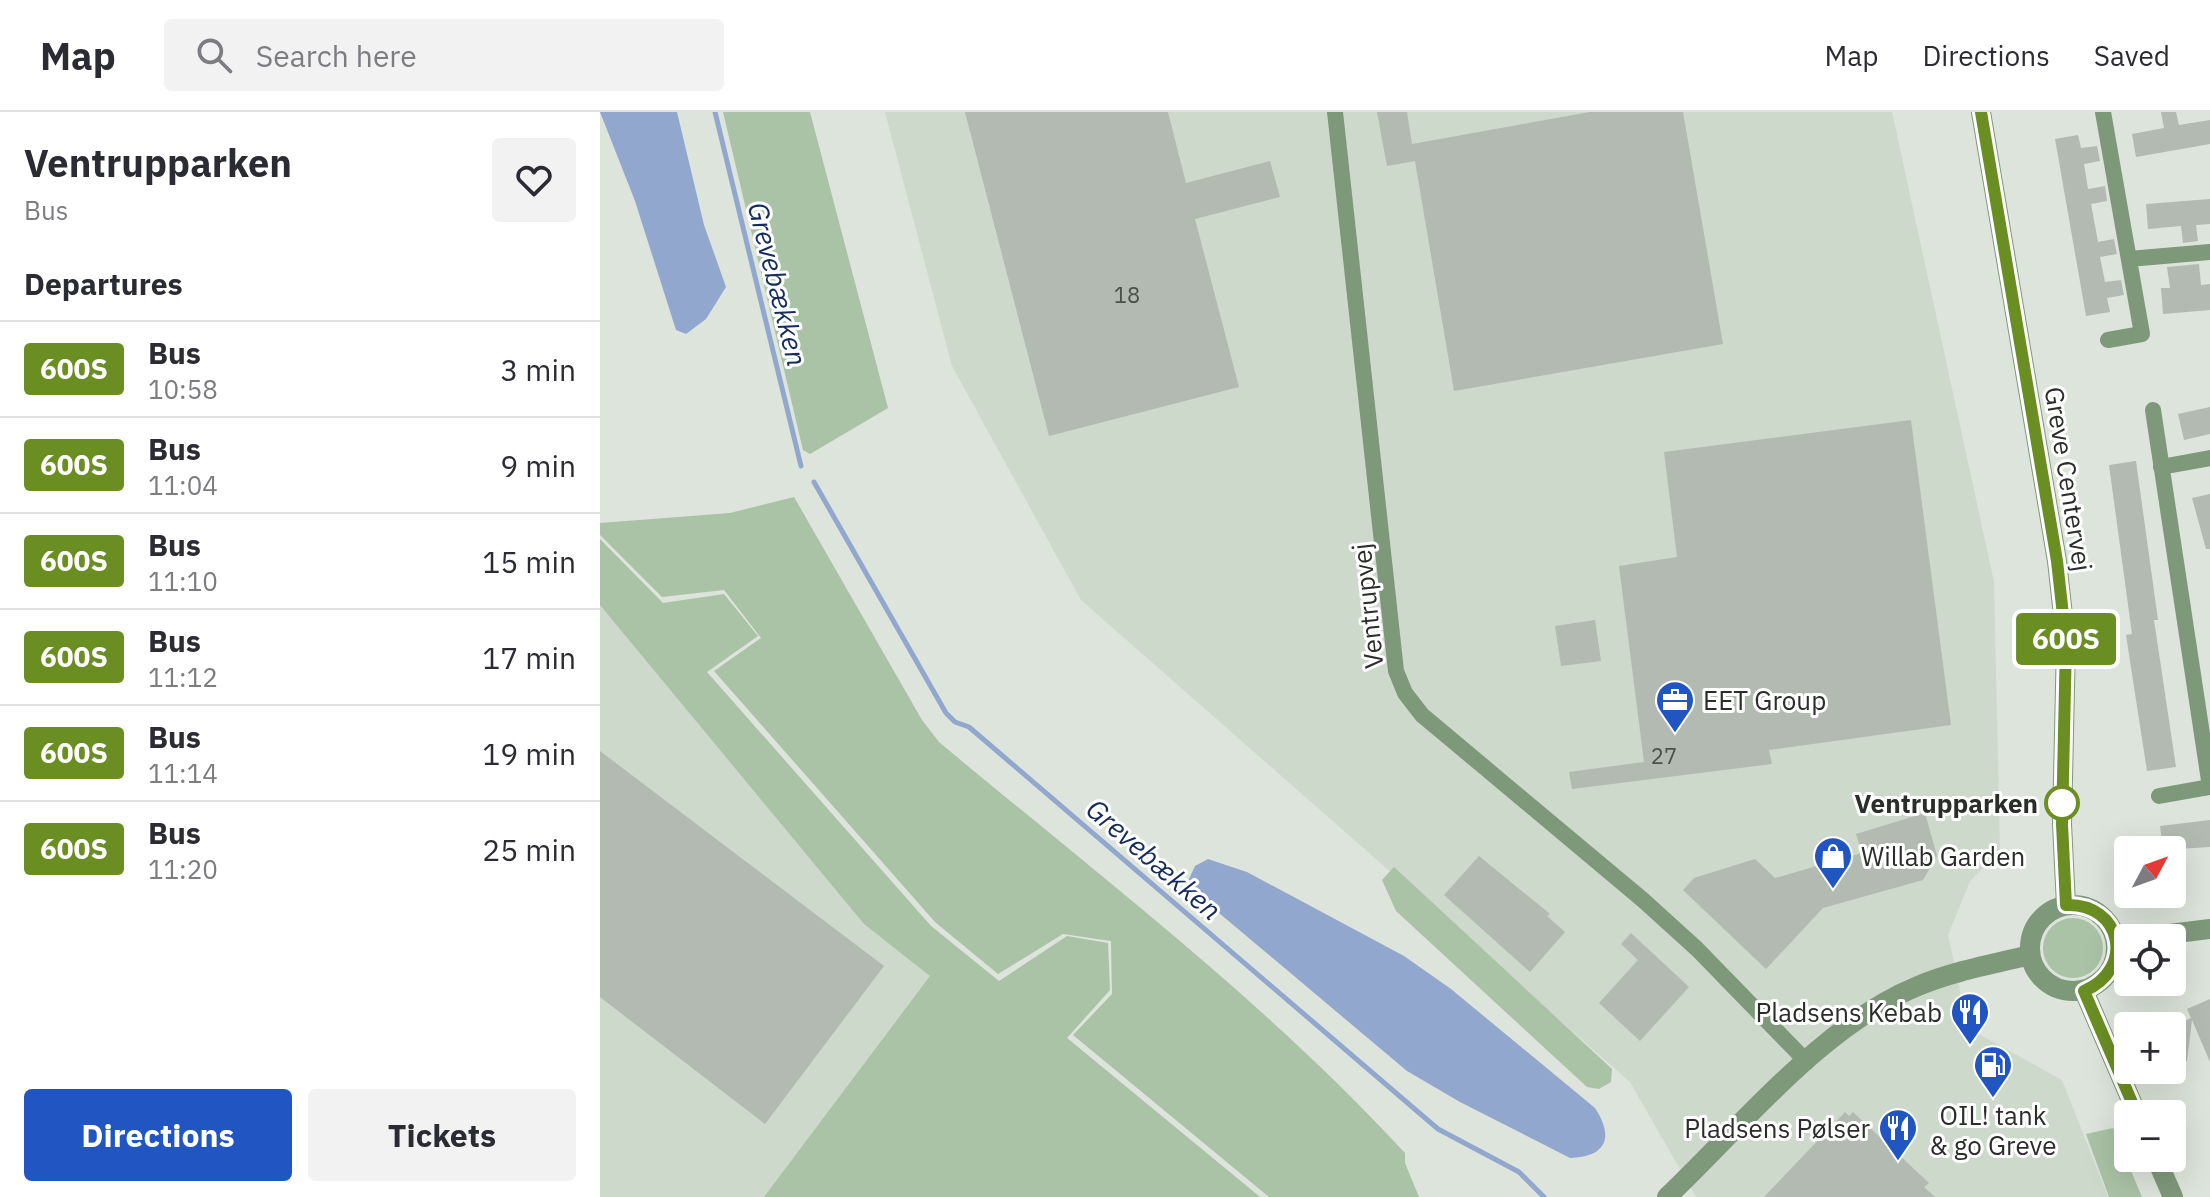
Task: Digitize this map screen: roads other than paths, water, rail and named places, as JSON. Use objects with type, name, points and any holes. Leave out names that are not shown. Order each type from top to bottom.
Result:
[{"type":"street","name":"Ventrupvej","points":[[1335,112],[1396,671],[1405,693],[1422,715],[1697,949],[1807,1062]]},
{"type":"street","name":"Greve Centervej","points":[[1981,112],[2057,561],[2066,642],[2062,824],[2066,905]]},
{"type":"street","points":[[2103,112],[2142,334],[2108,340]]},
{"type":"street","points":[[2129,259],[2210,252]]},
{"type":"street","points":[[2153,410],[2210,787],[2159,796]]},
{"type":"street","points":[[2161,467],[2210,458]]},
{"type":"street","points":[[2114,927],[2103,916],[2079,905],[2066,905],[2050,911],[2038,922],[2031,938],[2030,955],[2034,968],[2055,988],[2084,991],[2096,986],[2114,964]]},
{"type":"street","points":[[2186,932],[2210,929]]},
{"type":"street","points":[[1667,1197],[1807,1062],[1853,1024],[1917,987],[2030,955]]},
{"type":"street","points":[[2084,991],[2131,1100]]},
{"type":"street","points":[[2162,1172],[2173,1197]]},
{"type":"water","points":[[600,112],[677,112],[704,225],[726,287],[706,319],[686,334],[676,330],[635,201]]},
{"type":"water","points":[[1208,859],[1247,872],[1404,956],[1451,989],[1595,1108],[1604,1128],[1604,1144],[1592,1154],[1570,1158],[1407,1071],[1194,892],[1189,879],[1195,866]]},
{"type":"waterway","name":"Grevebækken","points":[[715,112],[801,466]]},
{"type":"waterway","name":"Grevebækken","points":[[814,482],[946,713],[955,722],[969,727],[1438,1129],[1519,1172],[1544,1197]]},
{"type":"place","name":"EET Group","points":[[1675,734]]},
{"type":"place","name":"Ventrupparken","points":[[2062,803]]},
{"type":"place","name":"Willab Garden","points":[[1833,890]]},
{"type":"place","name":"Pladsens Kebab","points":[[1970,1046]]},
{"type":"place","name":"OIL! tank & go Greve","points":[[1993,1099]]},
{"type":"place","name":"Pladsens Pølser","points":[[1898,1162]]}]
